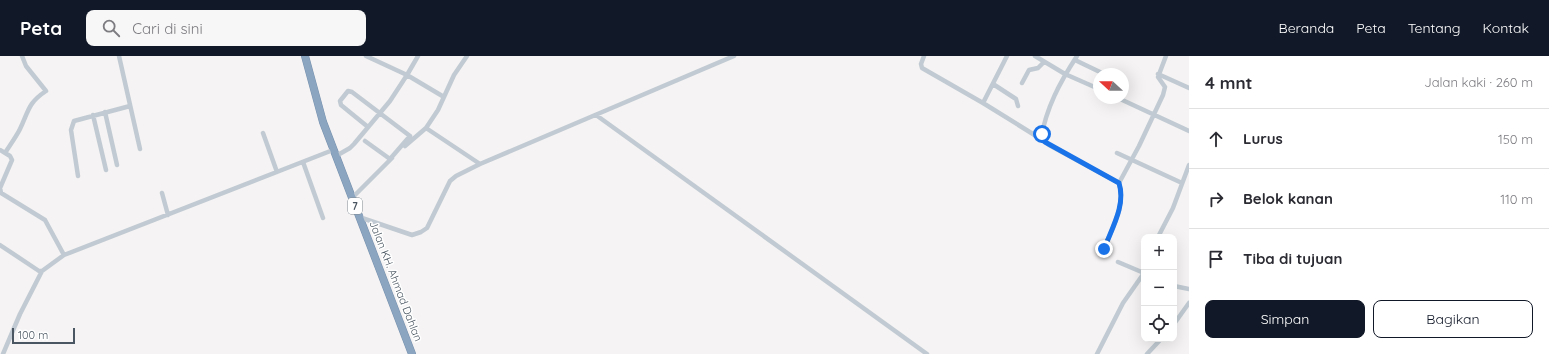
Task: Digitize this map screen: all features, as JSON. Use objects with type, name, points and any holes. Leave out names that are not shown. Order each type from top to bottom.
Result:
[{"type":"highway","name":"Jalan KH. Ahmad Dahlan","points":[[305,56],[323,122],[334,153],[412,354]]},
{"type":"street","points":[[22,56],[26,66],[46,91],[32,103],[19,130],[2,152],[12,160],[0,188],[1,193],[45,220],[64,255]]},
{"type":"street","points":[[119,56],[140,149]]},
{"type":"street","points":[[366,56],[407,75],[444,97]]},
{"type":"street","points":[[3,354],[20,314],[42,271],[64,255],[303,162],[350,148],[380,113],[407,75],[418,56]]},
{"type":"street","points":[[352,198],[426,128],[444,97],[454,75],[467,56]]},
{"type":"street","points":[[359,217],[412,235],[418,234],[427,228],[452,178],[480,164],[596,116],[734,56]]},
{"type":"street","points":[[924,56],[920,64],[922,68],[1041,139],[1119,183],[1122,193],[1117,217],[1104,249]]},
{"type":"street","points":[[983,104],[1007,56]]},
{"type":"street","points":[[1035,56],[1066,74],[1093,86]]},
{"type":"street","points":[[1119,183],[1154,114],[1165,87],[1158,79],[1158,74],[1166,56]]},
{"type":"street","points":[[1041,139],[1051,101],[1076,58],[1093,68]]},
{"type":"street","points":[[1022,83],[1028,70],[1036,69],[1044,62]]},
{"type":"street","points":[[1158,74],[1189,88]]},
{"type":"street","points":[[993,84],[1016,99],[1018,106]]},
{"type":"street","points":[[365,141],[390,159],[410,136],[349,90],[340,100],[341,105],[368,126]]},
{"type":"street","points":[[1129,103],[1189,131]]},
{"type":"street","points":[[78,176],[71,126],[74,121],[130,106]]},
{"type":"street","points":[[105,112],[117,165]]},
{"type":"street","points":[[92,115],[106,170]]},
{"type":"street","points":[[596,116],[927,354]]},
{"type":"street","points":[[426,128],[480,164]]},
{"type":"street","points":[[263,134],[277,172]]},
{"type":"street","points":[[1118,153],[1189,182]]},
{"type":"street","points":[[303,162],[323,218]]},
{"type":"street","points":[[1160,234],[1173,208],[1182,180],[1189,165]]},
{"type":"street","points":[[162,193],[168,214]]},
{"type":"street","points":[[0,245],[38,271],[42,271]]},
{"type":"street","points":[[1118,262],[1141,272]]},
{"type":"street","points":[[1097,354],[1123,302],[1141,280]]},
{"type":"street","points":[[1177,287],[1189,289]]},
{"type":"street","points":[[1177,320],[1189,303]]},
{"type":"street","points":[[1147,354],[1158,342]]},
{"type":"route","points":[[1042,134],[1041,139],[1045,142],[1119,183],[1122,193],[1117,217],[1104,249]]}]
